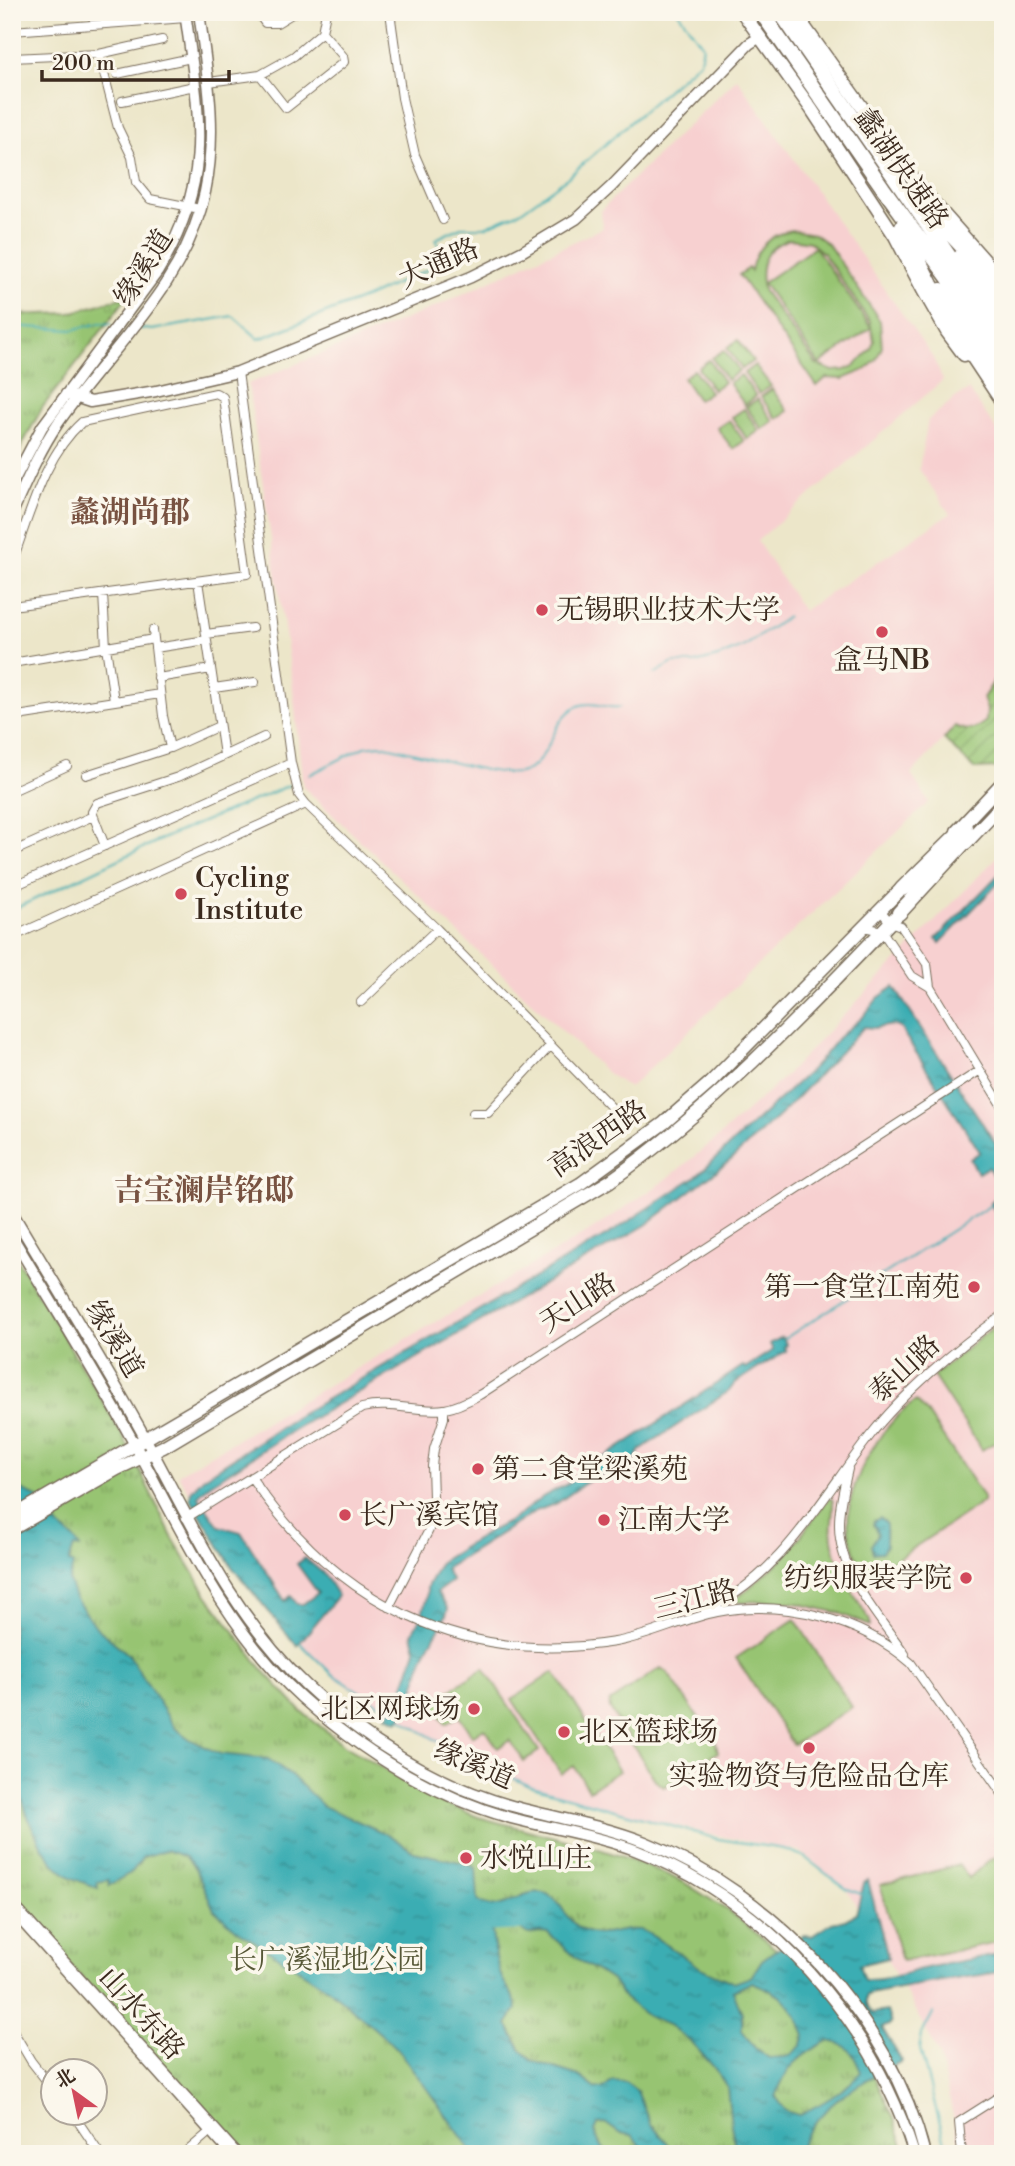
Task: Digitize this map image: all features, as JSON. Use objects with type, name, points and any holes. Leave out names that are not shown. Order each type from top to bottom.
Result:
[{"type":"highway","name":"蠡湖快速路","points":[[761,12],[883,188],[1003,353]]},
{"type":"highway","name":"蠡湖快速路","points":[[780,12],[1003,334]]},
{"type":"highway","points":[[881,156],[979,265],[1003,296]]},
{"type":"highway","points":[[883,188],[950,322],[1003,402]]},
{"type":"highway","points":[[920,201],[1003,315]]},
{"type":"highway","points":[[910,242],[1003,377]]},
{"type":"highway","points":[[891,922],[968,831],[902,889]]},
{"type":"highway","name":"山水东路","points":[[12,1907],[18,1922],[223,2154]]},
{"type":"highway","name":"山水东路","points":[[18,1922],[234,2154]]},
{"type":"main road","name":"缘溪道","points":[[12,513],[71,396],[172,248],[205,193],[212,135],[209,82],[199,12]]},
{"type":"main road","points":[[742,12],[895,236],[947,331],[1003,407]]},
{"type":"main road","points":[[794,12],[917,184],[1003,281]]},
{"type":"main road","points":[[804,27],[808,12]]},
{"type":"main road","name":"缘溪道","points":[[12,484],[42,427],[129,333],[175,271],[188,245],[195,208],[200,136],[185,15]]},
{"type":"main road","name":"大通路","points":[[71,396],[90,402],[156,391],[238,372],[471,277],[523,251],[576,219],[611,187],[749,44],[760,37]]},
{"type":"main road","name":"高浪西路","points":[[114,1464],[140,1441],[580,1184],[664,1123],[710,1083],[902,889],[1003,782]]},
{"type":"main road","name":"高浪西路","points":[[114,1464],[147,1455],[621,1174],[710,1104],[891,922],[1003,804]]},
{"type":"main road","name":"缘溪道","points":[[12,1212],[140,1441],[204,1574],[242,1631],[299,1696],[341,1731],[376,1755],[442,1792],[509,1817],[611,1842],[668,1865],[716,1892],[769,1933],[810,1971],[862,2039],[915,2118],[925,2154]]},
{"type":"main road","name":"缘溪道","points":[[12,1236],[140,1441]]},
{"type":"main road","name":"缘溪道","points":[[147,1455],[189,1516],[233,1597],[277,1654],[305,1684],[358,1729],[416,1766],[478,1794],[510,1805],[620,1833],[692,1863],[734,1890],[802,1944],[861,2017],[887,2074],[914,2154]]},
{"type":"main road","points":[[12,1517],[114,1464]]},
{"type":"main road","points":[[12,1529],[114,1464]]},
{"type":"street","points":[[257,12],[265,23],[277,23],[295,12]]},
{"type":"street","points":[[209,82],[260,75],[294,56],[322,32],[326,12]]},
{"type":"street","points":[[390,12],[402,98],[415,155],[443,220]]},
{"type":"street","points":[[12,31],[185,15]]},
{"type":"street","points":[[260,75],[286,108],[344,62],[343,56],[322,32]]},
{"type":"street","points":[[12,58],[99,54],[162,40]]},
{"type":"street","points":[[99,54],[118,128],[132,157],[136,182],[150,199],[195,208]]},
{"type":"street","points":[[117,74],[191,58]]},
{"type":"street","points":[[121,101],[195,86]]},
{"type":"street","points":[[238,372],[291,764],[299,795],[437,929],[614,1110]]},
{"type":"street","points":[[12,562],[47,468],[70,433],[82,422],[216,393],[222,397],[247,574],[12,606]]},
{"type":"street","points":[[198,580],[223,755]]},
{"type":"street","points":[[103,594],[106,647],[114,700]]},
{"type":"street","points":[[12,663],[154,639],[206,637],[252,628]]},
{"type":"street","points":[[154,639],[170,748]]},
{"type":"street","points":[[158,678],[211,669]]},
{"type":"street","points":[[214,688],[255,682]]},
{"type":"street","points":[[17,719],[24,715],[160,694]]},
{"type":"street","points":[[86,775],[170,748],[219,726]]},
{"type":"street","points":[[105,846],[92,812],[97,803],[178,776],[264,737]]},
{"type":"street","points":[[12,887],[291,764]]},
{"type":"street","points":[[12,791],[67,766]]},
{"type":"street","points":[[12,937],[306,804]]},
{"type":"street","points":[[12,852],[93,816]]},
{"type":"street","points":[[880,910],[891,922],[912,976],[930,987],[943,1005],[979,1071],[1003,1108]]},
{"type":"street","points":[[864,927],[891,922],[901,926],[927,964],[930,987]]},
{"type":"street","points":[[361,1002],[437,929]]},
{"type":"street","points":[[473,1113],[488,1113],[550,1046]]},
{"type":"street","name":"天山路","points":[[189,1516],[362,1408],[378,1404],[444,1409],[462,1404],[481,1394],[979,1071]]},
{"type":"street","name":"泰山路","points":[[684,1621],[717,1606],[765,1570],[802,1529],[868,1438],[894,1408],[1003,1315]]},
{"type":"street","points":[[251,1477],[281,1519],[309,1549],[361,1591],[389,1607],[429,1530],[433,1498],[432,1466],[444,1409]]},
{"type":"street","points":[[849,1466],[839,1523],[844,1555],[859,1588],[911,1663]]},
{"type":"street","name":"三江路","points":[[389,1607],[445,1631],[511,1645],[546,1648],[581,1646],[647,1635],[718,1612],[751,1608],[832,1619],[896,1649],[911,1663],[1003,1795]]},
{"type":"street","points":[[12,2029],[38,2070]]},
{"type":"street","points":[[962,2154],[959,2122],[1003,2094]]},
{"type":"street","points":[[83,2128],[100,2154]]},
{"type":"street","points":[[184,2154],[206,2135]]},
{"type":"shaded area","name":"无锡职业技术大学","points":[[737,78],[933,358],[943,380],[757,541],[803,611],[950,514],[919,469],[928,420],[969,390],[1003,439],[1003,667],[983,698],[987,710],[986,721],[975,730],[955,727],[911,774],[929,802],[629,1088],[606,1072],[303,787],[292,680],[248,384],[435,307],[603,228],[600,211]]},
{"type":"shaded area","name":"江南大学","points":[[1003,851],[1003,2154],[962,2154],[939,2055],[847,1890],[800,1851],[709,1834],[526,1786],[439,1744],[335,1678],[292,1637],[234,1567],[178,1474],[593,1229],[663,1182],[716,1139],[783,1078]]},
{"type":"green space","points":[[791,230],[814,234],[828,244],[880,321],[882,347],[876,360],[867,369],[843,379],[826,378],[817,386],[739,275],[748,268],[751,271],[764,244],[776,235]],"holes":[[[790,239],[810,242],[823,253],[870,322],[874,341],[871,349],[856,365],[845,370],[833,371],[816,364],[763,290],[762,265],[769,252],[781,242]]]},
{"type":"green space","points":[[815,247],[871,328],[819,364],[763,283]]},
{"type":"green space","points":[[128,296],[42,408],[21,447],[12,472],[12,315],[70,313]]},
{"type":"green space","points":[[738,340],[753,361],[742,369],[727,348]]},
{"type":"green space","points":[[724,350],[739,371],[727,380],[712,358]]},
{"type":"green space","points":[[709,360],[724,382],[713,390],[698,368]]},
{"type":"green space","points":[[755,365],[771,386],[759,394],[744,373]]},
{"type":"green space","points":[[694,370],[710,392],[698,400],[683,378]]},
{"type":"green space","points":[[741,375],[756,396],[745,405],[729,383]]},
{"type":"green space","points":[[772,389],[788,411],[777,419],[761,397]]},
{"type":"green space","points":[[758,399],[773,421],[762,429],[746,407]]},
{"type":"green space","points":[[744,409],[759,431],[747,439],[732,417]]},
{"type":"green space","points":[[729,420],[744,441],[733,449],[717,428]]},
{"type":"green space","points":[[1003,667],[1003,762],[997,768],[974,769],[944,739],[955,726],[972,730],[986,721],[987,710],[983,698]]},
{"type":"green space","name":"长广溪湿地公园","points":[[12,1251],[121,1432],[172,1537],[207,1595],[263,1670],[302,1712],[344,1745],[437,1800],[478,1817],[641,1863],[683,1882],[729,1911],[777,1950],[852,2039],[874,2076],[894,2119],[906,2154],[241,2154],[12,1898]]},
{"type":"green space","points":[[1003,1319],[1003,1437],[982,1450],[933,1376]]},
{"type":"green space","points":[[916,1401],[926,1411],[983,1497],[983,1502],[866,1579],[849,1533],[851,1497],[866,1459],[877,1441],[902,1411]]},
{"type":"green space","points":[[829,1498],[833,1499],[834,1550],[847,1582],[870,1621],[870,1626],[839,1613],[800,1604],[782,1601],[735,1602],[785,1557]]},
{"type":"green space","points":[[795,1619],[852,1707],[793,1745],[736,1658]]},
{"type":"green space","name":"北区网球场","points":[[484,1668],[539,1751],[524,1761],[510,1740],[498,1748],[484,1728],[472,1736],[459,1716],[446,1724],[431,1702]]},
{"type":"green space","points":[[661,1668],[667,1672],[716,1743],[718,1752],[664,1787],[656,1781],[610,1709],[609,1702]]},
{"type":"green space","name":"北区篮球场","points":[[554,1672],[619,1771],[589,1790],[574,1766],[561,1774],[512,1699]]},
{"type":"green space","points":[[1003,1853],[1003,1941],[902,1961],[880,1885],[959,1865],[969,1878],[988,1861]]},
{"type":"water","points":[[1003,870],[1003,878],[940,943],[936,939]]},
{"type":"water","points":[[894,987],[1003,1155],[1003,1223],[990,1203],[999,1195],[1000,1187],[988,1167],[978,1173],[970,1159],[980,1152],[901,1029],[894,1025],[864,1027],[784,1111],[732,1159],[646,1225],[295,1429],[209,1485],[198,1496],[219,1526],[241,1532],[285,1601],[291,1596],[297,1604],[303,1604],[318,1593],[297,1564],[305,1558],[324,1574],[338,1596],[297,1646],[232,1567],[190,1498],[191,1491],[203,1478],[296,1417],[614,1231],[698,1175],[815,1066],[838,1038],[862,1018],[878,998]]},
{"type":"water","points":[[782,1337],[787,1345],[784,1347],[786,1351],[735,1383],[729,1391],[640,1450],[630,1468],[595,1476],[557,1503],[536,1511],[445,1569],[452,1581],[437,1592],[448,1609],[446,1616],[426,1652],[411,1699],[403,1714],[398,1721],[387,1716],[398,1704],[416,1650],[412,1634],[422,1614],[427,1587],[440,1562],[512,1520],[544,1496],[573,1481],[579,1470],[600,1456],[605,1457],[743,1366],[745,1368],[773,1350],[770,1344]]},
{"type":"water","points":[[12,1482],[37,1497],[50,1518],[74,1539],[80,1548],[74,1547],[69,1562],[73,1565],[69,1581],[75,1598],[97,1628],[129,1655],[175,1728],[191,1740],[220,1754],[268,1759],[290,1774],[323,1806],[389,1835],[414,1852],[476,1868],[478,1900],[488,1905],[504,1904],[535,1892],[544,1893],[550,1895],[573,1923],[586,1932],[646,1932],[708,1972],[734,1983],[751,1977],[762,1960],[774,1951],[804,1935],[812,1936],[832,1923],[856,1914],[864,1883],[868,1880],[888,1958],[859,1965],[864,1980],[888,1978],[1003,1953],[1003,1971],[867,1995],[866,2003],[873,2013],[887,2011],[891,2024],[882,2028],[902,2061],[854,2088],[827,2109],[805,2137],[797,2154],[737,2154],[727,2087],[713,2066],[691,2042],[669,2025],[647,2016],[624,1998],[612,1980],[580,1961],[548,1933],[528,1934],[508,1922],[499,1922],[492,1932],[494,1949],[502,1978],[516,2004],[517,2009],[507,2024],[520,2048],[532,2061],[579,2076],[595,2088],[603,2089],[613,2081],[625,2082],[637,2091],[650,2123],[670,2146],[671,2154],[646,2154],[632,2135],[619,2133],[605,2123],[598,2124],[595,2131],[599,2143],[608,2154],[474,2154],[398,2049],[329,1989],[238,1931],[214,1910],[195,1868],[186,1857],[166,1850],[143,1857],[132,1872],[109,1885],[108,1880],[97,1882],[98,1888],[75,1879],[57,1866],[40,1843],[28,1817],[16,1777],[12,1774]],"holes":[[[752,1982],[772,1991],[792,2008],[805,2036],[801,2046],[792,2054],[769,2058],[755,2048],[742,2030],[742,2014],[733,1991]],[[828,2041],[846,2047],[861,2072],[840,2091],[815,2107],[798,2115],[786,2111],[776,2097],[784,2078],[795,2063],[809,2051]]]},
{"type":"water","points":[[880,1518],[886,1523],[886,1545],[882,1552],[873,1553],[871,1546],[878,1534],[873,1524]]},
{"type":"waterway","points":[[138,328],[152,330],[233,316],[259,339],[367,297],[447,261],[436,239],[461,227],[485,227],[520,212],[567,178],[700,61],[703,46],[678,12]]},
{"type":"waterway","points":[[12,326],[72,330],[100,323],[112,324]]},
{"type":"waterway","points":[[654,674],[673,663],[695,663],[745,646],[787,617]]},
{"type":"waterway","points":[[309,775],[364,747],[380,745],[496,772],[523,772],[533,767],[540,759],[569,712],[583,704],[620,707]]},
{"type":"waterway","points":[[12,910],[164,838],[290,785]]},
{"type":"waterway","points":[[784,1339],[991,1205]]},
{"type":"waterway","points":[[300,1643],[332,1674],[391,1712]]},
{"type":"waterway","points":[[401,1719],[446,1746],[532,1787],[718,1839],[784,1849],[803,1856],[845,1888],[861,1894]]},
{"type":"waterway","points":[[482,1927],[525,1925]]},
{"type":"waterway","points":[[933,2013],[922,2034],[920,2049],[948,2154]]},
{"type":"place","name":"无锡职业技术大学","points":[[542,610]]},
{"type":"place","name":"盒马NB","points":[[882,632]]},
{"type":"place","name":"Cycling Institute","points":[[181,894]]},
{"type":"place","name":"第一食堂江南苑","points":[[974,1287]]},
{"type":"place","name":"第二食堂梁溪苑","points":[[478,1469]]},
{"type":"place","name":"长广溪宾馆","points":[[345,1515]]},
{"type":"place","name":"江南大学","points":[[604,1520]]},
{"type":"place","name":"纺织服装学院","points":[[966,1578]]},
{"type":"place","name":"北区网球场","points":[[474,1709]]},
{"type":"place","name":"北区篮球场","points":[[564,1732]]},
{"type":"place","name":"实验物资与危险品仓库","points":[[809,1748]]},
{"type":"place","name":"水悦山庄","points":[[466,1858]]},
{"type":"district","name":"蠡湖尚郡","points":[[130,513]]},
{"type":"district","name":"吉宝澜岸铭邸","points":[[204,1191]]}]
